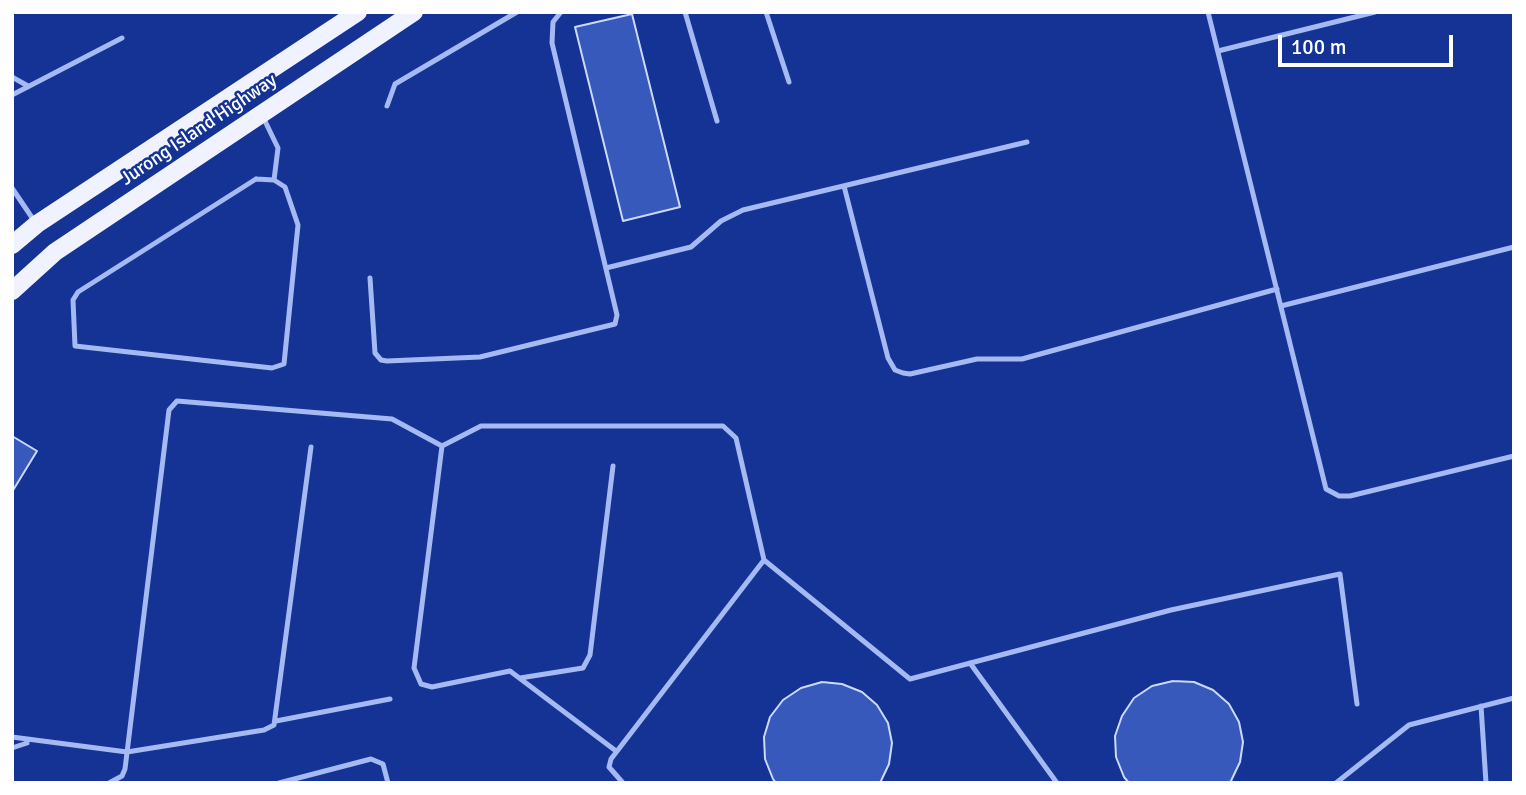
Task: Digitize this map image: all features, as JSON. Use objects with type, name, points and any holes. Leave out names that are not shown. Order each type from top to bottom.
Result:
[{"type":"main road","name":"Jurong Island Highway","points":[[12,245],[37,224],[358,12]]},
{"type":"main road","name":"Jurong Island Highway","points":[[12,291],[55,252],[414,12]]},
{"type":"lane","points":[[387,106],[394,84],[517,12]]},
{"type":"lane","points":[[370,278],[377,357],[387,361],[466,360],[615,324],[617,316],[552,43],[553,22],[561,12]]},
{"type":"lane","points":[[685,12],[718,121]]},
{"type":"lane","points":[[766,12],[789,82]]},
{"type":"lane","points":[[1208,12],[1323,484],[1331,493],[1350,496],[1514,457]]},
{"type":"lane","points":[[1218,51],[1374,12]]},
{"type":"lane","points":[[12,95],[122,38]]},
{"type":"lane","points":[[12,77],[28,86]]},
{"type":"lane","points":[[261,114],[278,148],[274,180]]},
{"type":"lane","points":[[606,268],[691,247],[730,214],[1027,142]]},
{"type":"lane","points":[[256,180],[274,180],[285,187],[298,225],[284,364],[272,368],[75,346],[73,300],[78,292],[256,180]]},
{"type":"lane","points":[[844,186],[888,358],[895,370],[903,373],[910,374],[977,359],[1022,359],[1276,289]]},
{"type":"lane","points":[[12,188],[37,224]]},
{"type":"lane","points":[[1280,306],[1514,247]]},
{"type":"lane","points":[[109,783],[124,772],[169,410],[177,401],[392,419],[442,446]]},
{"type":"lane","points":[[442,446],[481,426],[723,426],[736,438],[764,560],[911,679],[1171,610],[1340,574],[1357,704]]},
{"type":"lane","points":[[442,446],[414,668],[421,684],[432,687],[510,671],[617,751]]},
{"type":"lane","points":[[276,721],[311,447]]},
{"type":"lane","points":[[520,678],[583,668],[590,655],[613,466]]},
{"type":"lane","points":[[623,783],[609,767],[617,751],[764,560]]},
{"type":"lane","points":[[970,663],[1057,783]]},
{"type":"lane","points":[[1336,783],[1409,725],[1514,698]]},
{"type":"lane","points":[[12,737],[30,742],[127,752],[264,730],[276,721],[390,699]]},
{"type":"lane","points":[[1482,706],[1486,783]]},
{"type":"lane","points":[[12,748],[30,742]]},
{"type":"lane","points":[[279,783],[371,759],[383,764],[388,783]]},
{"type":"building","points":[[632,14],[680,207],[623,221],[575,27]]},
{"type":"building","points":[[12,436],[37,451],[12,492]]},
{"type":"building","points":[[1173,681],[1194,682],[1213,690],[1229,704],[1239,722],[1243,742],[1240,762],[1230,783],[1129,783],[1124,777],[1116,757],[1115,736],[1122,716],[1134,698],[1152,686]]},
{"type":"building","points":[[822,682],[842,684],[862,692],[877,705],[888,723],[892,743],[889,764],[880,783],[776,783],[773,779],[765,759],[764,737],[770,717],[783,700],[801,688]]}]
